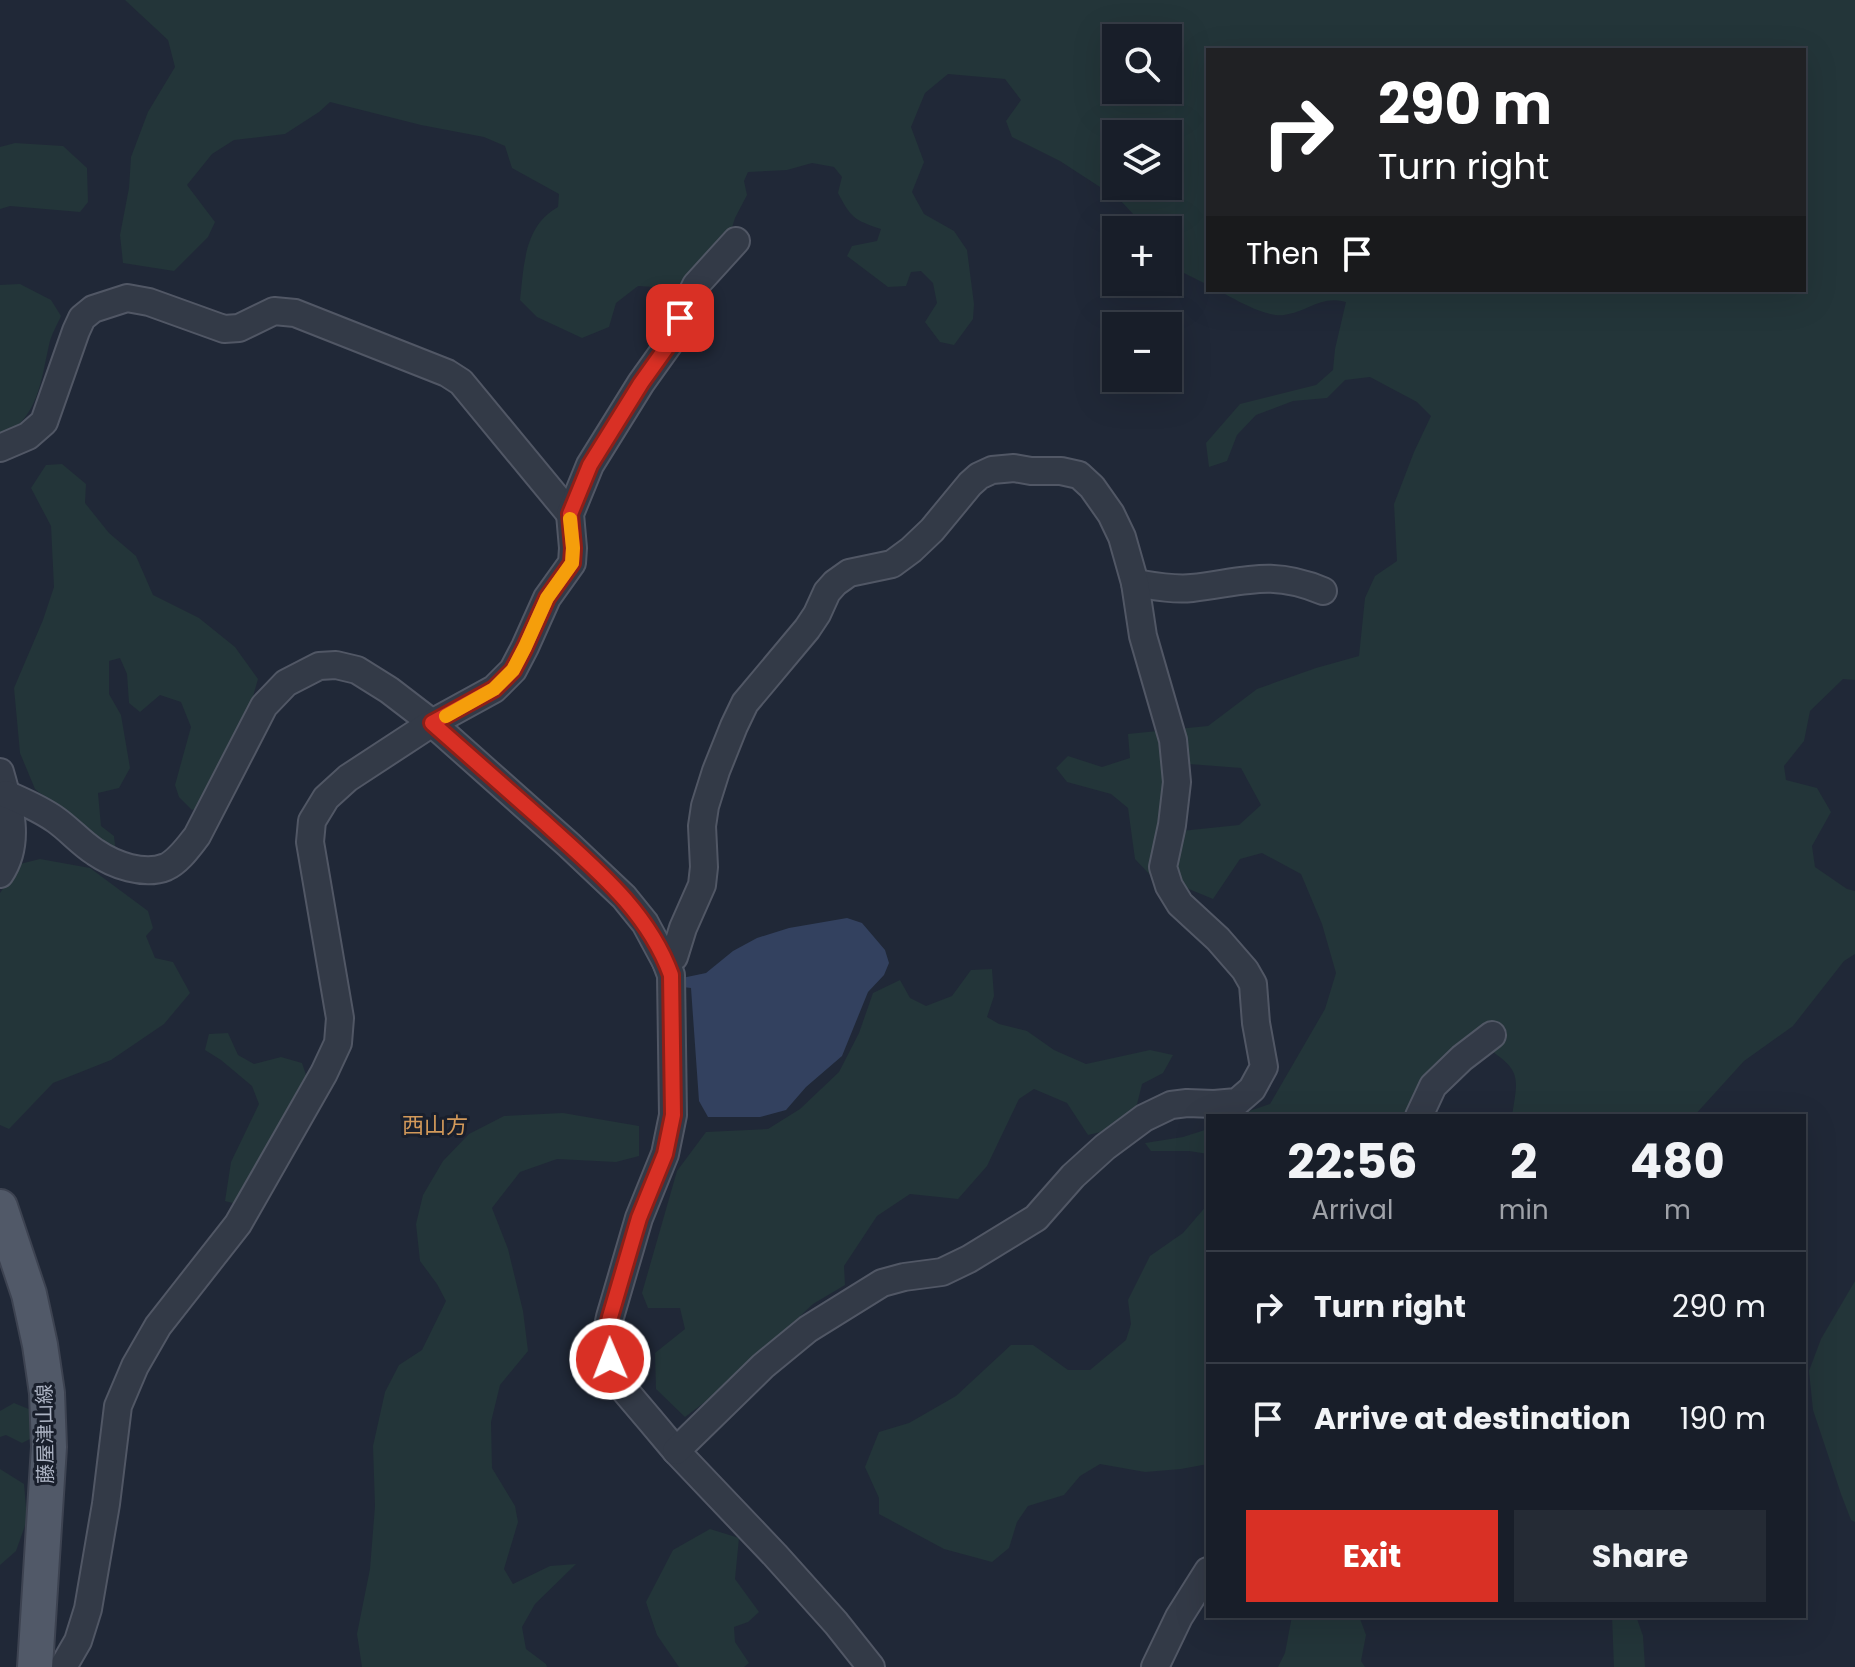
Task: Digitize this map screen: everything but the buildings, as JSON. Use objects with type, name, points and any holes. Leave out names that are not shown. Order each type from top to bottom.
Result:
[{"type":"main road","name":"藤屋津山線","points":[[0,1207],[29,1294],[47,1393],[49,1447],[35,1667]]},
{"type":"street","points":[[63,1667],[78,1641],[88,1609],[106,1504],[118,1406],[135,1366],[158,1326],[238,1224],[338,1043],[340,1018],[310,842],[312,821],[326,798],[348,778],[432,723],[494,689],[513,670],[547,598],[572,563],[570,514],[596,455],[676,334],[696,285],[736,241]]},
{"type":"street","points":[[0,448],[28,436],[44,422],[76,331],[82,318],[93,309],[127,298],[149,302],[224,329],[239,328],[274,311],[295,313],[447,373],[461,382],[570,514]]},
{"type":"street","points":[[676,1451],[763,1366],[808,1329],[882,1283],[942,1272],[969,1259],[1036,1218],[1073,1176],[1144,1118],[1171,1105],[1237,1102],[1252,1089],[1264,1067],[1253,984],[1218,939],[1180,904],[1169,886],[1163,867],[1177,782],[1173,740],[1143,636],[1135,583],[1122,537],[1111,514],[1092,487],[1079,475],[1014,468],[992,470],[979,476],[932,530],[892,564],[849,573],[835,583],[807,629],[745,703],[716,771],[705,806],[702,885],[683,928],[669,976],[673,1115],[665,1154],[639,1218],[606,1335],[610,1359],[622,1387],[676,1451],[836,1623],[871,1667]]},
{"type":"street","points":[[1135,583],[1190,588],[1255,578],[1287,579],[1323,591]]},
{"type":"street","points":[[3,783],[57,820],[95,852],[128,868],[153,870],[168,866],[182,855],[197,836],[264,706],[286,683],[319,666],[336,665],[357,670],[432,723],[624,897],[645,923],[669,976]]},
{"type":"street","points":[[0,874],[9,861],[13,835],[3,783]]},
{"type":"street","points":[[1420,1114],[1433,1086],[1492,1035]]},
{"type":"street","points":[[1155,1667],[1179,1617],[1206,1574]]},
{"type":"shaded area","points":[[125,0],[1855,0],[1855,680],[1843,679],[1810,711],[1804,741],[1784,766],[1786,780],[1817,788],[1831,812],[1812,846],[1815,867],[1847,889],[1855,891],[1855,954],[1844,961],[1793,1026],[1744,1061],[1696,1114],[1512,1114],[1515,1076],[1507,1063],[1487,1048],[1414,1114],[1240,1114],[1270,1104],[1325,1009],[1336,973],[1322,924],[1301,874],[1262,853],[1240,859],[1213,899],[1184,887],[1170,868],[1181,831],[1239,825],[1261,805],[1241,768],[1189,764],[1169,771],[1158,873],[1151,876],[1135,859],[1128,808],[1111,794],[1067,782],[1056,768],[1068,756],[1102,767],[1130,758],[1128,734],[1208,726],[1257,689],[1359,656],[1365,598],[1375,576],[1397,561],[1394,504],[1431,416],[1417,402],[1370,377],[1345,380],[1327,398],[1293,401],[1256,415],[1237,435],[1227,461],[1209,467],[1206,443],[1240,404],[1316,385],[1333,370],[1346,302],[1321,302],[1277,315],[1250,307],[1221,292],[1806,292],[1806,48],[1206,48],[1206,284],[1182,270],[1182,216],[1135,216],[1120,200],[1182,200],[1182,120],[1102,120],[1102,188],[1060,161],[1012,137],[1006,121],[1021,100],[1005,79],[948,74],[925,93],[911,127],[924,162],[912,192],[924,214],[954,231],[967,250],[973,319],[954,345],[940,342],[925,322],[937,303],[933,283],[921,271],[911,272],[906,286],[888,287],[847,256],[852,246],[877,241],[881,229],[850,213],[838,193],[842,177],[834,167],[812,163],[787,170],[748,172],[744,181],[747,195],[729,237],[675,301],[654,287],[638,286],[616,303],[609,327],[582,338],[537,317],[520,300],[525,260],[532,236],[538,225],[558,207],[559,194],[512,168],[505,146],[484,137],[330,102],[285,134],[234,140],[212,154],[187,185],[215,222],[208,237],[174,271],[123,263],[120,235],[131,157],[148,112],[175,67],[168,40]]},
{"type":"shaded area","points":[[15,143],[63,146],[87,168],[88,202],[80,212],[10,206],[0,209],[0,147]]},
{"type":"shaded area","points":[[20,284],[51,300],[61,316],[51,338],[40,385],[30,410],[13,429],[0,436],[0,285]]},
{"type":"shaded area","points":[[62,464],[86,484],[85,503],[109,533],[136,556],[153,595],[199,618],[235,647],[258,679],[250,707],[221,760],[201,806],[192,810],[179,797],[175,785],[191,727],[181,702],[160,695],[140,712],[129,703],[127,674],[120,658],[109,661],[109,694],[121,715],[130,768],[119,788],[98,793],[101,826],[114,836],[116,854],[35,789],[20,753],[14,688],[54,587],[51,526],[31,488],[46,465]]},
{"type":"shaded area","points":[[40,859],[90,868],[148,911],[153,928],[146,936],[155,958],[173,962],[190,993],[164,1024],[111,1060],[53,1083],[9,1129],[0,1125],[0,893],[20,864]]},
{"type":"shaded area","points":[[992,969],[994,996],[987,1017],[999,1024],[1027,1031],[1054,1050],[1086,1064],[1150,1050],[1173,1055],[1163,1073],[1142,1084],[1134,1116],[1109,1130],[1088,1135],[1067,1103],[1034,1089],[1019,1099],[987,1166],[958,1199],[910,1194],[877,1216],[844,1266],[845,1285],[813,1304],[725,1387],[685,1417],[656,1389],[655,1353],[685,1329],[680,1308],[648,1308],[642,1293],[677,1171],[706,1132],[768,1129],[800,1109],[839,1072],[859,1033],[873,993],[900,980],[910,998],[926,1006],[952,996],[971,970]]},
{"type":"shaded area","points":[[228,1033],[238,1055],[254,1064],[281,1057],[302,1063],[308,1081],[237,1204],[225,1201],[231,1162],[259,1104],[252,1086],[205,1050],[209,1034]]},
{"type":"shaded area","points":[[563,1113],[639,1126],[639,1156],[616,1162],[557,1159],[520,1172],[492,1208],[508,1249],[523,1311],[528,1351],[500,1385],[491,1422],[492,1468],[515,1506],[518,1522],[504,1569],[513,1584],[550,1566],[576,1564],[535,1604],[522,1627],[526,1649],[547,1667],[362,1667],[357,1634],[370,1569],[375,1506],[373,1446],[385,1392],[399,1365],[422,1350],[446,1301],[420,1261],[416,1224],[423,1195],[443,1161],[469,1134],[504,1116]]},
{"type":"shaded area","points":[[1206,1130],[1206,1154],[1151,1151],[1145,1143]]},
{"type":"shaded area","points":[[1206,1206],[1206,1464],[1145,1472],[1100,1464],[1080,1476],[1064,1495],[1028,1506],[1017,1522],[1009,1548],[992,1562],[944,1549],[879,1514],[879,1498],[865,1467],[879,1432],[909,1423],[956,1396],[1011,1345],[1033,1345],[1068,1370],[1090,1370],[1126,1340],[1131,1324],[1128,1300],[1150,1256],[1183,1233]]},
{"type":"shaded area","points":[[1855,1281],[1855,1522],[1851,1520],[1841,1494],[1813,1410],[1809,1371],[1821,1339]]},
{"type":"shaded area","points":[[14,1403],[31,1410],[32,1438],[22,1443],[6,1435],[0,1437],[0,1411]]},
{"type":"shaded area","points":[[0,1469],[24,1484],[27,1520],[16,1551],[0,1565]]},
{"type":"shaded area","points":[[710,1529],[739,1538],[735,1579],[759,1612],[748,1622],[734,1627],[735,1642],[749,1663],[744,1667],[679,1667],[657,1635],[646,1602],[673,1550]]},
{"type":"shaded area","points":[[1292,1618],[1360,1618],[1366,1635],[1361,1661],[1365,1667],[1278,1667],[1285,1653]]},
{"type":"shaded area","points":[[1612,1618],[1637,1618],[1643,1636],[1645,1667],[1614,1667]]},
{"type":"water","points":[[847,918],[862,923],[885,950],[889,963],[884,975],[868,992],[842,1056],[806,1087],[786,1110],[760,1117],[708,1117],[699,1101],[691,988],[683,987],[682,978],[706,973],[733,951],[757,938],[789,928]]},
{"type":"slow traffic","points":[[446,716],[494,689],[513,670],[547,598],[572,563],[570,519]]},
{"type":"district","name":"西山方","points":[[435,1125]]},
{"type":"route","points":[[610,1359],[606,1335],[610,1317],[639,1218],[665,1154],[673,1115],[671,975],[645,923],[624,897],[432,723],[494,689],[513,670],[547,598],[572,563],[570,514],[590,465],[676,334],[680,318]]}]
